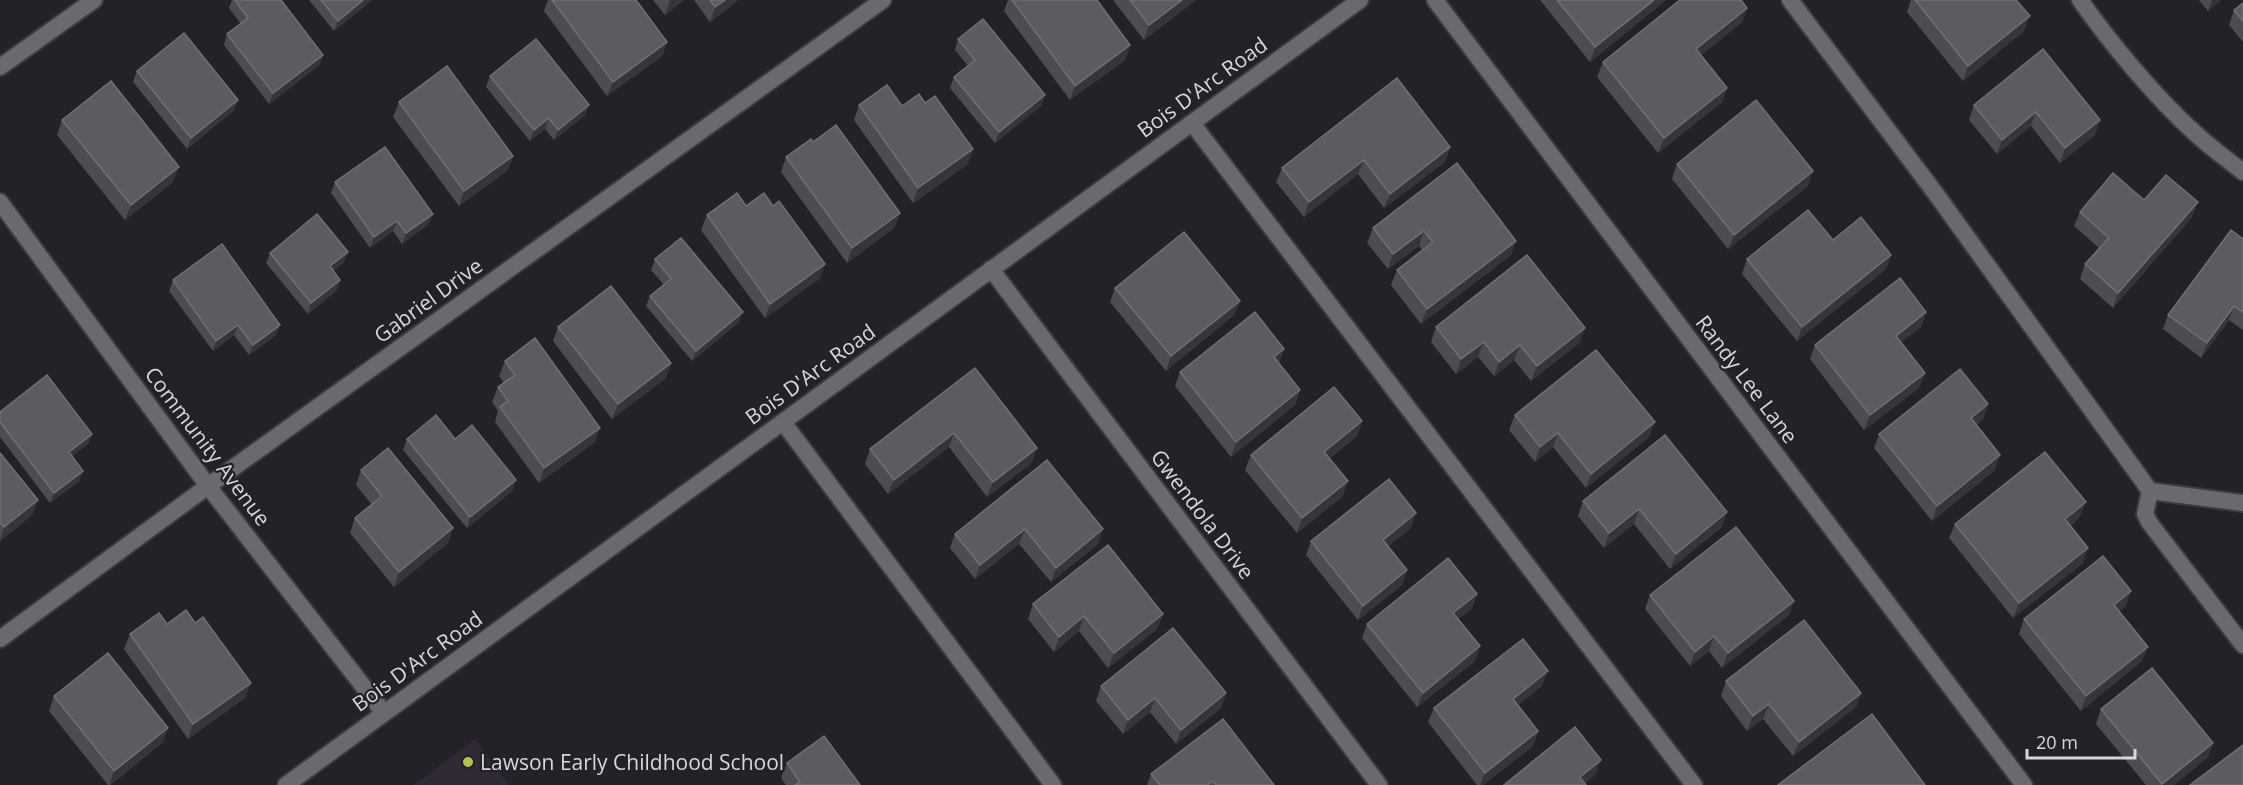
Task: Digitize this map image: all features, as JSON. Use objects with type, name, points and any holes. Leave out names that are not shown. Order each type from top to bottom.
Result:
[{"type":"street","points":[[0,68],[94,0]]},
{"type":"street","name":"Gabriel Drive","points":[[0,639],[208,486],[883,0]]},
{"type":"street","name":"Bois D'Arc Road","points":[[286,785],[1360,0]]},
{"type":"street","name":"Randy Lee Lane","points":[[1435,0],[2024,785]]},
{"type":"street","points":[[1790,0],[1936,194],[2150,491],[2243,503]]},
{"type":"street","points":[[2080,0],[2098,25],[2151,87],[2195,134],[2243,172]]},
{"type":"street","points":[[1192,123],[1694,785]]},
{"type":"street","name":"Community Avenue","points":[[0,202],[208,486],[384,713]]},
{"type":"street","name":"Gwendola Drive","points":[[991,269],[1379,785]]},
{"type":"street","points":[[783,422],[1053,785]]},
{"type":"street","points":[[2150,491],[2145,514],[2149,522],[2243,645]]},
{"type":"shaded area","name":"Lawson Early Childhood School","points":[[475,739],[509,785],[414,785]]},
{"type":"building","points":[[235,0],[281,0],[323,55],[273,93],[227,34],[248,18]]},
{"type":"building","points":[[321,0],[363,0],[338,21]]},
{"type":"building","points":[[552,0],[636,0],[667,42],[613,82]]},
{"type":"building","points":[[710,0],[725,0],[715,7]]},
{"type":"building","points":[[1012,0],[1097,0],[1130,45],[1075,86]]},
{"type":"building","points":[[1130,0],[1182,0],[1149,25]]},
{"type":"building","points":[[1557,0],[1654,0],[1595,47]]},
{"type":"building","points":[[1680,0],[1741,0],[1747,8],[1696,49],[1727,88],[1664,138],[1603,62]]},
{"type":"building","points":[[1915,0],[2016,0],[2030,16],[1968,66]]},
{"type":"building","points":[[2243,3],[2243,21],[2234,10]]},
{"type":"building","points":[[983,19],[1045,95],[999,132],[954,77],[975,60],[958,39]]},
{"type":"building","points":[[184,33],[238,100],[191,138],[137,71]]},
{"type":"building","points":[[536,39],[589,105],[558,130],[549,118],[534,130],[490,76]]},
{"type":"building","points":[[2043,49],[2100,120],[2065,148],[2036,112],[2002,140],[1974,105]]},
{"type":"building","points":[[447,66],[513,156],[464,191],[399,102]]},
{"type":"building","points":[[1397,78],[1450,147],[1390,194],[1364,160],[1309,202],[1282,168]]},
{"type":"building","points":[[111,81],[179,167],[131,205],[62,120]]},
{"type":"building","points":[[887,85],[902,106],[919,94],[925,103],[935,96],[973,149],[918,188],[859,105]]},
{"type":"building","points":[[1756,100],[1813,171],[1734,235],[1677,164]]},
{"type":"building","points":[[836,125],[900,213],[852,248],[786,157],[811,139],[813,142]]},
{"type":"building","points":[[385,147],[433,214],[406,233],[397,221],[374,237],[335,182]]},
{"type":"building","points":[[1457,163],[1516,241],[1427,309],[1397,270],[1433,242],[1424,231],[1393,254],[1373,228]]},
{"type":"building","points":[[2113,173],[2144,200],[2166,175],[2198,202],[2118,293],[2085,264],[2109,238],[2080,212]]},
{"type":"building","points":[[737,193],[746,206],[764,193],[773,206],[779,201],[825,264],[770,304],[707,215]]},
{"type":"building","points":[[1808,210],[1833,240],[1861,217],[1891,255],[1802,327],[1747,259]]},
{"type":"building","points":[[317,214],[348,252],[330,266],[340,280],[311,303],[270,253]]},
{"type":"building","points":[[2231,230],[2243,239],[2243,312],[2234,306],[2207,343],[2168,315]]},
{"type":"building","points":[[1184,232],[1240,301],[1171,356],[1115,288]]},
{"type":"building","points":[[681,238],[743,312],[696,351],[650,296],[671,279],[655,259]]},
{"type":"building","points":[[222,244],[280,325],[253,345],[238,325],[216,341],[173,280]]},
{"type":"building","points":[[1527,255],[1585,328],[1537,366],[1520,345],[1499,362],[1484,342],[1461,359],[1436,327]]},
{"type":"building","points":[[1900,278],[1926,312],[1896,336],[1925,373],[1870,415],[1815,345]]},
{"type":"building","points":[[611,286],[671,363],[618,404],[558,327]]},
{"type":"building","points":[[1255,312],[1284,349],[1274,357],[1300,390],[1236,442],[1180,372]]},
{"type":"building","points":[[535,338],[600,428],[544,468],[500,407],[508,401],[498,387],[515,375],[505,361]]},
{"type":"building","points":[[1596,350],[1655,422],[1591,474],[1558,433],[1540,447],[1515,415]]},
{"type":"building","points":[[975,368],[1037,448],[993,482],[954,433],[894,480],[870,449]]},
{"type":"building","points":[[1960,369],[1988,404],[1971,418],[2000,455],[1937,506],[1879,434]]},
{"type":"building","points":[[47,375],[92,434],[69,452],[83,471],[54,493],[0,422],[0,412]]},
{"type":"building","points":[[1334,387],[1362,421],[1324,452],[1348,481],[1302,518],[1251,455]]},
{"type":"building","points":[[436,415],[455,439],[472,425],[516,480],[470,517],[407,439]]},
{"type":"building","points":[[1665,435],[1727,512],[1676,554],[1639,509],[1609,533],[1583,501]]},
{"type":"building","points":[[388,448],[453,528],[399,572],[355,518],[382,496],[361,470]]},
{"type":"building","points":[[2045,452],[2086,502],[2065,519],[2088,548],[2019,603],[1955,524]]},
{"type":"building","points":[[0,453],[38,500],[4,527],[0,522]]},
{"type":"building","points":[[1047,460],[1103,529],[1056,568],[1025,529],[980,565],[955,534]]},
{"type":"building","points":[[1389,479],[1416,513],[1383,540],[1407,570],[1363,606],[1311,541]]},
{"type":"building","points":[[1736,527],[1794,601],[1728,653],[1714,636],[1695,652],[1650,595]]},
{"type":"building","points":[[1108,545],[1163,614],[1114,653],[1084,616],[1059,637],[1033,604]]},
{"type":"building","points":[[2103,556],[2131,591],[2114,605],[2148,647],[2086,696],[2024,619]]},
{"type":"building","points":[[1448,558],[1477,594],[1453,613],[1480,646],[1423,693],[1367,624]]},
{"type":"building","points":[[186,610],[195,623],[203,617],[251,683],[193,724],[130,634],[159,613],[167,624]]},
{"type":"building","points":[[1804,620],[1861,693],[1799,742],[1769,704],[1753,716],[1726,681]]},
{"type":"building","points":[[1173,628],[1226,693],[1181,730],[1155,698],[1128,720],[1101,686]]},
{"type":"building","points":[[1523,639],[1548,671],[1513,699],[1538,731],[1485,773],[1434,708]]},
{"type":"building","points":[[108,653],[168,728],[114,771],[54,696]]},
{"type":"building","points":[[2152,668],[2213,743],[2162,784],[2101,709]]},
{"type":"building","points":[[1872,714],[1925,785],[1778,785]]},
{"type":"building","points":[[1223,719],[1274,785],[1216,785],[1213,781],[1207,785],[1160,785],[1151,774]]},
{"type":"building","points":[[1575,727],[1601,760],[1580,777],[1586,785],[1504,785]]},
{"type":"building","points":[[824,736],[860,785],[795,785],[800,782],[787,763]]},
{"type":"building","points":[[2243,745],[2243,785],[2190,785]]},
{"type":"place","name":"Lawson Early Childhood School","points":[[468,762]]}]
